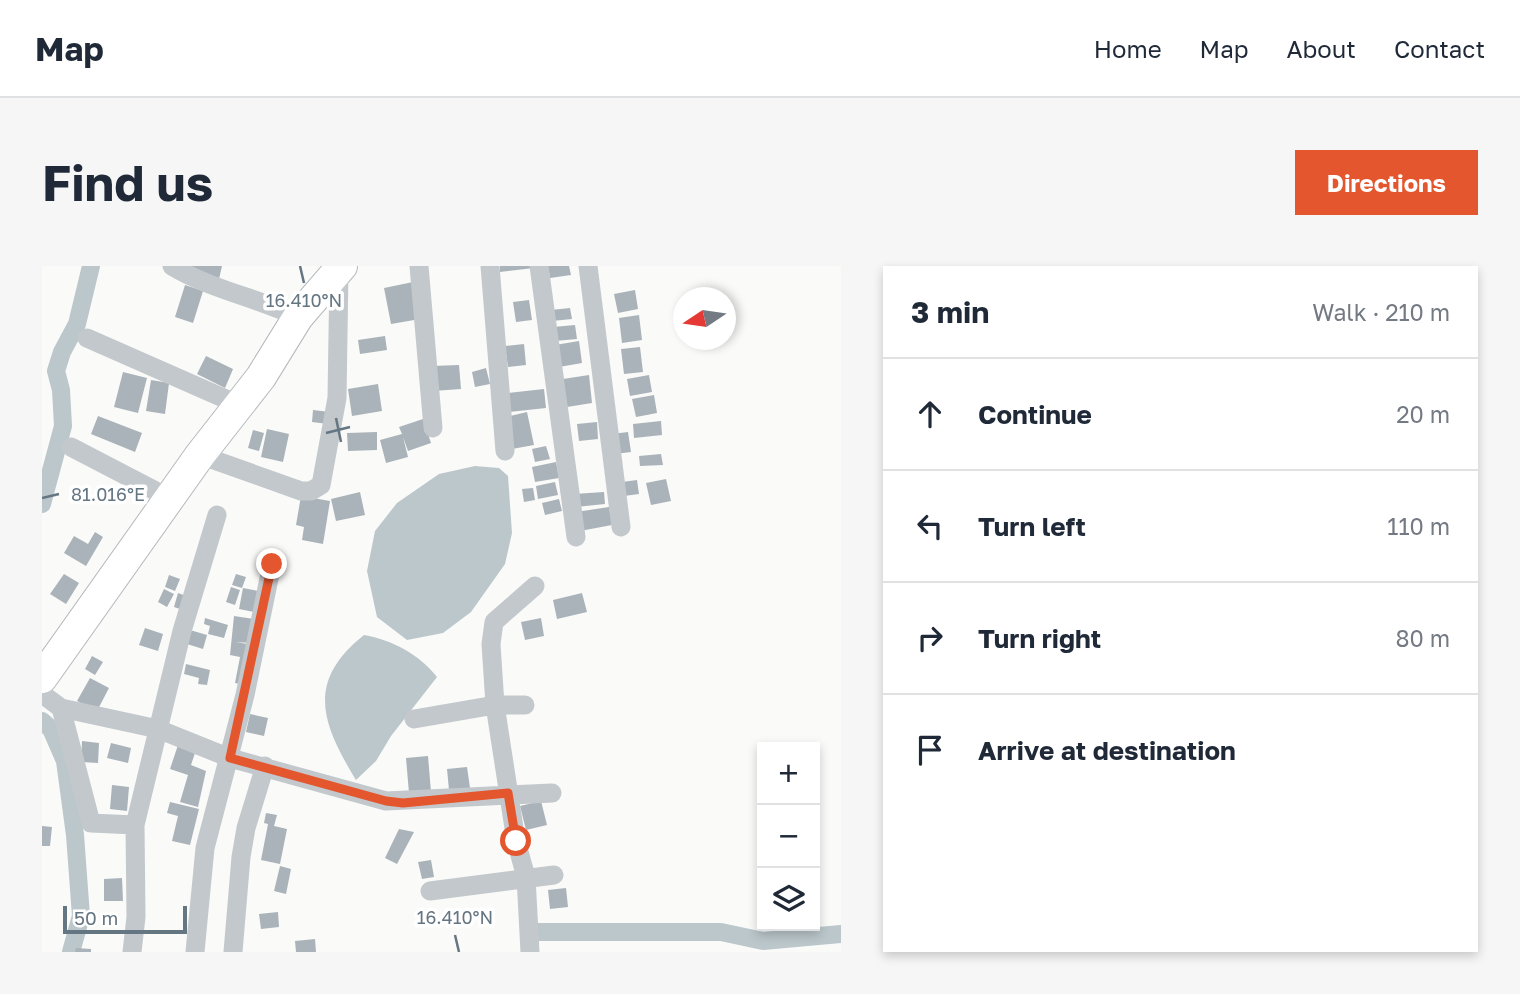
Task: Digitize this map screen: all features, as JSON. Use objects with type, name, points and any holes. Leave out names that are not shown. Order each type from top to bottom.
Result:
[{"type":"highway","points":[[42,678],[237,404],[261,377],[298,317],[341,269]]},
{"type":"street","points":[[172,266],[187,275],[263,301],[298,317]]},
{"type":"street","points":[[419,266],[433,428]]},
{"type":"street","points":[[490,266],[505,452]]},
{"type":"street","points":[[539,266],[576,537]]},
{"type":"street","points":[[588,266],[621,527]]},
{"type":"street","points":[[200,455],[301,491],[311,491],[321,485],[337,398],[341,269]]},
{"type":"street","points":[[87,338],[237,404]]},
{"type":"street","points":[[71,447],[169,498]]},
{"type":"street","points":[[132,952],[136,917],[135,825],[182,631],[217,515]]},
{"type":"street","points":[[195,952],[205,848],[230,758],[272,564]]},
{"type":"street","points":[[530,952],[526,877],[508,793],[495,705],[491,644],[494,622],[535,586]]},
{"type":"street","points":[[42,694],[61,708],[158,729],[230,758],[386,801],[403,803],[508,793],[552,793]]},
{"type":"street","points":[[414,719],[495,705],[525,705]]},
{"type":"street","points":[[61,708],[91,823],[135,825]]},
{"type":"street","points":[[233,952],[246,828],[265,766]]},
{"type":"street","points":[[430,891],[554,874]]},
{"type":"shaded area","points":[[475,466],[499,468],[508,476],[512,533],[505,564],[471,612],[443,633],[407,640],[377,617],[367,571],[375,531],[397,503],[439,474]]},
{"type":"shaded area","points":[[364,635],[385,640],[404,649],[422,661],[437,677],[391,736],[376,761],[356,780],[335,740],[325,704],[333,670],[345,652]]},
{"type":"building","points":[[190,266],[222,266],[219,279]]},
{"type":"building","points":[[500,266],[534,266],[534,268],[500,272]]},
{"type":"building","points":[[548,266],[569,266],[571,275],[550,278]]},
{"type":"building","points":[[413,282],[420,319],[391,324],[384,288]]},
{"type":"building","points":[[185,285],[203,291],[193,323],[175,317]]},
{"type":"building","points":[[635,290],[638,309],[618,313],[614,294]]},
{"type":"building","points":[[529,300],[532,320],[516,322],[513,302]]},
{"type":"building","points":[[570,308],[572,319],[552,321],[551,310]]},
{"type":"building","points":[[639,315],[642,340],[622,343],[619,318]]},
{"type":"building","points":[[575,325],[577,339],[555,341],[553,327]]},
{"type":"building","points":[[385,336],[387,350],[360,354],[358,340]]},
{"type":"building","points":[[579,341],[582,363],[559,367],[555,345]]},
{"type":"building","points":[[524,344],[526,365],[508,367],[505,346]]},
{"type":"building","points":[[640,347],[643,372],[624,374],[621,349]]},
{"type":"building","points":[[206,356],[233,369],[225,388],[197,374]]},
{"type":"building","points":[[459,365],[461,389],[433,391],[432,366]]},
{"type":"building","points":[[486,368],[490,384],[475,387],[472,372]]},
{"type":"building","points":[[123,372],[147,378],[138,413],[114,407]]},
{"type":"building","points":[[589,375],[592,403],[567,407],[563,379]]},
{"type":"building","points":[[649,375],[652,392],[630,396],[627,379]]},
{"type":"building","points":[[151,380],[169,383],[165,414],[146,411]]},
{"type":"building","points":[[378,384],[382,411],[352,416],[348,389]]},
{"type":"building","points":[[544,389],[546,408],[509,412],[507,393]]},
{"type":"building","points":[[654,395],[657,413],[636,417],[632,399]]},
{"type":"building","points":[[313,410],[330,412],[328,424],[312,422]]},
{"type":"building","points":[[527,412],[534,445],[512,449],[506,417]]},
{"type":"building","points":[[98,416],[142,433],[135,452],[91,434]]},
{"type":"building","points":[[423,419],[431,443],[408,451],[403,437],[408,457],[386,463],[380,440],[402,434],[399,427]]},
{"type":"building","points":[[661,421],[662,435],[634,438],[633,424]]},
{"type":"building","points":[[597,422],[598,439],[579,441],[577,424]]},
{"type":"building","points":[[267,429],[289,434],[283,462],[261,457]]},
{"type":"building","points":[[253,430],[264,433],[259,451],[248,448]]},
{"type":"building","points":[[377,432],[377,450],[348,451],[347,433]]},
{"type":"building","points":[[628,432],[631,452],[615,454],[612,434]]},
{"type":"building","points":[[546,446],[550,459],[535,462],[532,449]]},
{"type":"building","points":[[661,454],[663,465],[640,466],[639,456]]},
{"type":"building","points":[[556,462],[559,478],[535,482],[532,467]]},
{"type":"building","points":[[666,479],[671,501],[651,505],[646,483]]},
{"type":"building","points":[[637,480],[639,494],[624,496],[622,482]]},
{"type":"building","points":[[555,482],[558,495],[538,499],[536,486]]},
{"type":"building","points":[[533,488],[535,500],[524,502],[522,489]]},
{"type":"building","points":[[360,492],[365,515],[336,521],[331,499]]},
{"type":"building","points":[[604,492],[605,504],[576,507],[574,494]]},
{"type":"building","points":[[301,496],[330,501],[323,544],[302,540],[304,527],[296,525]]},
{"type":"building","points":[[559,499],[562,511],[545,515],[542,503]]},
{"type":"building","points":[[609,507],[612,525],[580,531],[576,512]]},
{"type":"building","points":[[95,532],[103,537],[86,566],[64,553],[74,536],[88,544]]},
{"type":"building","points":[[64,574],[79,583],[66,604],[50,594]]},
{"type":"building","points":[[236,574],[246,577],[242,588],[232,585]]},
{"type":"building","points":[[169,575],[180,579],[175,591],[165,587]]},
{"type":"building","points":[[231,587],[240,590],[235,605],[226,602]]},
{"type":"building","points":[[243,588],[258,591],[254,612],[239,609]]},
{"type":"building","points":[[164,589],[174,594],[167,607],[158,602]]},
{"type":"building","points":[[178,593],[186,596],[183,610],[174,607]]},
{"type":"building","points":[[582,593],[587,612],[557,619],[553,600]]},
{"type":"building","points":[[234,616],[254,619],[250,643],[236,642],[253,645],[245,685],[235,683],[240,657],[230,655]]},
{"type":"building","points":[[205,618],[228,625],[224,638],[208,634],[210,626],[204,624]]},
{"type":"building","points":[[541,618],[544,636],[525,640],[521,622]]},
{"type":"building","points":[[145,628],[163,634],[158,651],[139,645]]},
{"type":"building","points":[[190,630],[207,635],[203,649],[187,644]]},
{"type":"building","points":[[92,656],[103,662],[95,675],[85,669]]},
{"type":"building","points":[[186,664],[210,670],[207,685],[198,684],[199,678],[184,674]]},
{"type":"building","points":[[90,678],[109,688],[97,711],[77,701]]},
{"type":"building","points":[[250,714],[268,718],[264,736],[246,732]]},
{"type":"building","points":[[82,741],[99,743],[98,763],[81,762]]},
{"type":"building","points":[[111,743],[131,748],[128,763],[107,758]]},
{"type":"building","points":[[178,745],[197,747],[191,765],[206,771],[198,807],[180,802],[188,775],[170,769]]},
{"type":"building","points":[[428,756],[431,792],[409,793],[406,758]]},
{"type":"building","points":[[467,767],[470,788],[449,790],[447,769]]},
{"type":"building","points":[[112,785],[129,787],[127,811],[110,809]]},
{"type":"building","points":[[541,801],[547,825],[526,830],[520,806]]},
{"type":"building","points":[[170,802],[199,809],[190,845],[172,841],[178,816],[167,813]]},
{"type":"building","points":[[266,813],[277,815],[274,826],[287,829],[280,864],[261,860],[268,824],[264,823]]},
{"type":"building","points":[[42,826],[52,827],[50,846],[42,846]]},
{"type":"building","points":[[399,829],[414,832],[397,864],[385,858]]},
{"type":"building","points":[[431,860],[434,877],[422,879],[418,862]]},
{"type":"building","points":[[280,866],[291,869],[286,894],[274,891]]},
{"type":"building","points":[[122,878],[123,901],[104,901],[104,879]]},
{"type":"building","points":[[566,888],[568,907],[550,909],[548,890]]},
{"type":"building","points":[[278,912],[279,927],[261,929],[259,914]]},
{"type":"building","points":[[315,939],[316,952],[296,952],[295,941]]},
{"type":"building","points":[[76,948],[91,949],[91,952],[75,952]]},
{"type":"waterway","points":[[42,504],[63,426],[61,390],[56,371],[62,352],[77,324],[91,266]]},
{"type":"waterway","points":[[42,721],[51,729],[65,761],[75,835],[81,916],[71,952]]},
{"type":"waterway","points":[[537,932],[721,932],[763,941],[841,934]]},
{"type":"route","points":[[272,564],[230,758],[386,801],[403,803],[508,793],[516,841]]}]
